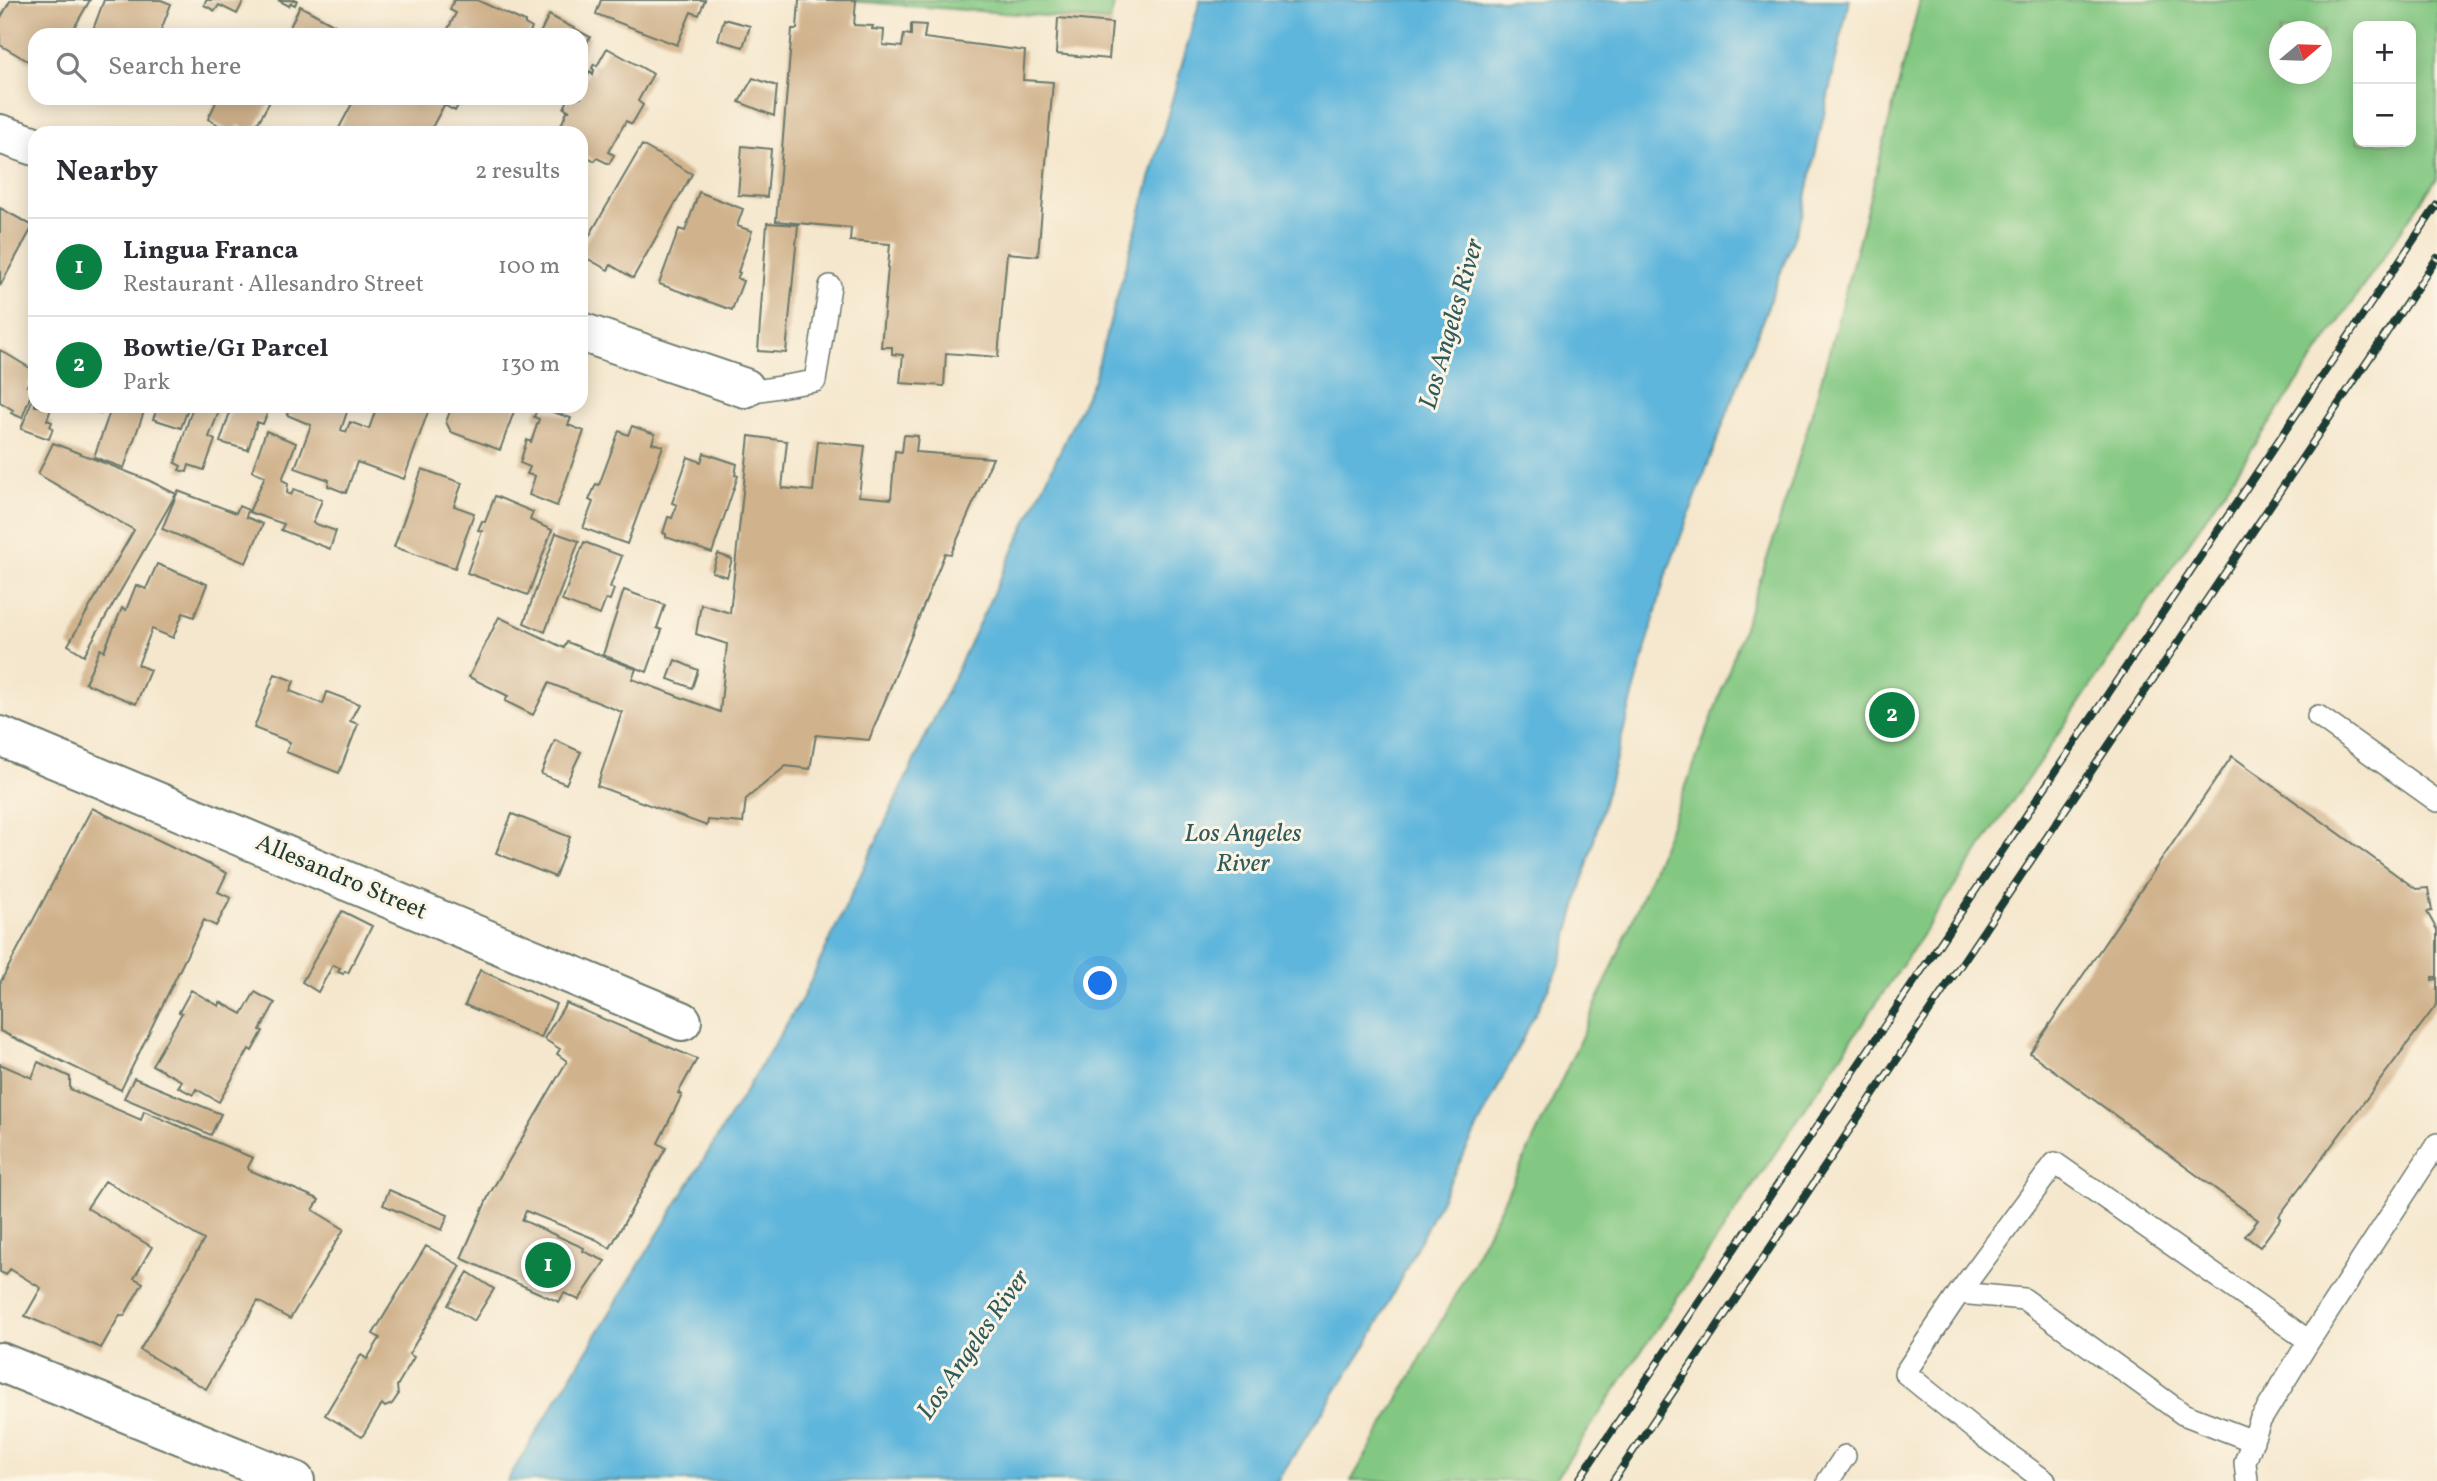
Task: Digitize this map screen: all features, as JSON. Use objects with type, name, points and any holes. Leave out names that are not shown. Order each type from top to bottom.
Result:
[{"type":"street","points":[[0,134],[28,144]]},
{"type":"street","points":[[588,334],[745,388]]},
{"type":"street","name":"Allesandro Street","points":[[0,736],[682,1021]]},
{"type":"street","points":[[0,1362],[295,1481]]},
{"type":"lane","points":[[745,388],[761,390],[814,381],[830,286]]},
{"type":"lane","points":[[2318,716],[2437,801]]},
{"type":"lane","points":[[2249,1479],[2245,1462],[2260,1421],[2309,1340],[2437,1144]]},
{"type":"lane","points":[[2045,1481],[1983,1436],[1905,1373],[1959,1293],[2055,1163],[2309,1340]]},
{"type":"lane","points":[[1959,1293],[2024,1299],[2183,1414],[2253,1441]]},
{"type":"lane","points":[[1828,1481],[1845,1456]]},
{"type":"green space","points":[[835,0],[1115,0],[1110,21]]},
{"type":"green space","points":[[1920,0],[2437,0],[2437,178],[1554,1481],[1351,1481],[1478,1251],[1591,1015],[1643,894],[1691,773],[1778,525],[1870,197]]},
{"type":"water","name":"Los Angeles River","points":[[1200,0],[1849,0],[1802,216],[1665,578],[1560,965],[1369,1341],[1277,1481],[507,1481],[803,997],[1094,379]]},
{"type":"building","points":[[90,0],[74,28],[28,28],[28,61],[0,45],[0,19],[10,1]]},
{"type":"building","points":[[104,0],[161,0],[171,4],[162,28],[94,28]]},
{"type":"building","points":[[206,0],[244,0],[237,14],[219,5],[215,11],[204,5]]},
{"type":"building","points":[[278,0],[297,0],[295,5],[291,3],[289,6]]},
{"type":"building","points":[[454,0],[477,0],[525,22],[532,28],[448,28],[456,13],[450,10]]},
{"type":"building","points":[[601,0],[705,0],[699,15],[691,12],[677,45],[596,14]]},
{"type":"building","points":[[799,0],[856,0],[854,25],[873,26],[872,29],[884,30],[883,45],[902,47],[904,34],[911,35],[911,24],[926,25],[924,38],[1025,51],[1023,80],[1053,82],[1038,256],[1007,253],[998,357],[946,353],[944,386],[900,383],[903,355],[892,354],[892,347],[881,347],[890,244],[850,241],[851,228],[776,221],[792,29],[797,29]]},
{"type":"building","points":[[300,6],[335,25],[334,28],[290,27]]},
{"type":"building","points":[[549,15],[573,28],[542,28]]},
{"type":"building","points":[[1058,18],[1112,23],[1109,59],[1056,54]]},
{"type":"building","points":[[724,19],[750,26],[743,47],[718,40]]},
{"type":"building","points":[[607,48],[653,74],[638,101],[643,105],[632,124],[626,121],[608,152],[614,155],[609,164],[588,157],[588,126],[561,126],[567,111],[570,111],[564,108],[566,105],[588,105],[588,75],[590,71],[593,74],[594,64],[597,66]]},
{"type":"building","points":[[753,78],[777,86],[774,116],[739,102]]},
{"type":"building","points":[[215,105],[268,105],[256,126],[220,126],[208,119]]},
{"type":"building","points":[[351,105],[444,105],[433,126],[340,126]]},
{"type":"building","points":[[444,105],[458,105],[455,111]]},
{"type":"building","points":[[642,145],[692,174],[633,278],[611,265],[608,270],[588,259],[588,238]]},
{"type":"building","points":[[742,146],[771,149],[767,197],[738,195]]},
{"type":"building","points":[[699,192],[743,209],[737,226],[752,231],[738,272],[740,273],[737,278],[743,281],[732,310],[659,284],[679,229],[685,231]]},
{"type":"building","points":[[0,208],[28,223],[28,235],[0,286]]},
{"type":"building","points":[[767,223],[798,225],[786,353],[758,351]]},
{"type":"building","points":[[0,350],[28,367],[28,402],[22,418],[11,413],[13,410],[0,402]]},
{"type":"building","points":[[28,410],[28,413],[50,413],[47,420],[52,422],[50,427],[53,428],[49,439],[21,429]]},
{"type":"building","points":[[110,413],[144,413],[124,468],[94,457]]},
{"type":"building","points":[[155,413],[186,413],[181,428],[153,419]]},
{"type":"building","points":[[191,413],[218,413],[209,437],[215,440],[204,470],[189,465],[187,472],[179,470],[181,466],[175,463]]},
{"type":"building","points":[[230,413],[267,413],[263,424],[257,422],[248,450],[220,442]]},
{"type":"building","points":[[347,413],[341,430],[346,432],[350,422],[369,429],[375,413],[428,413],[404,479],[357,462],[346,493],[328,486],[329,480],[295,468],[311,425],[287,415]]},
{"type":"building","points":[[449,413],[513,413],[500,450],[451,432],[446,422]]},
{"type":"building","points":[[536,413],[556,413],[571,418],[568,425],[584,431],[557,506],[529,495],[535,476],[527,474],[530,467],[520,463],[527,440],[531,442],[539,419],[534,417]]},
{"type":"building","points":[[632,426],[655,434],[652,443],[663,446],[627,544],[583,528],[593,502],[589,500],[596,484],[599,485],[619,431],[628,435]]},
{"type":"building","points":[[266,431],[296,443],[282,480],[288,483],[287,493],[291,495],[294,489],[322,500],[313,523],[336,531],[330,549],[281,530],[284,524],[249,512],[265,476],[252,471]]},
{"type":"building","points":[[904,435],[918,436],[916,452],[993,458],[951,554],[945,553],[869,740],[816,735],[810,769],[786,766],[746,799],[743,823],[708,820],[707,826],[597,786],[622,712],[549,683],[533,715],[505,701],[508,696],[469,677],[499,617],[564,648],[567,642],[636,669],[632,679],[720,712],[727,644],[696,634],[701,604],[730,613],[749,436],[787,441],[782,488],[813,491],[818,441],[865,446],[859,496],[891,499],[895,451],[902,452]]},
{"type":"building","points":[[53,443],[148,480],[176,494],[84,655],[68,645],[134,530],[38,474]]},
{"type":"building","points":[[704,453],[737,464],[735,475],[738,476],[712,553],[666,537],[663,533],[668,517],[672,518],[677,505],[672,503],[688,457],[701,462]]},
{"type":"building","points":[[422,469],[462,483],[454,506],[474,513],[455,568],[394,547]]},
{"type":"building","points":[[178,491],[236,513],[239,506],[248,510],[246,517],[263,524],[246,563],[162,529]]},
{"type":"building","points":[[495,496],[533,512],[530,520],[552,530],[528,595],[467,573],[482,531],[478,530],[482,521],[485,522]]},
{"type":"building","points":[[556,533],[579,541],[545,632],[524,623]]},
{"type":"building","points":[[584,542],[622,556],[610,587],[614,589],[610,600],[606,599],[600,615],[562,601]]},
{"type":"building","points":[[718,554],[732,559],[727,577],[712,572]]},
{"type":"building","points":[[157,564],[207,584],[194,617],[183,613],[173,638],[152,629],[138,665],[150,670],[136,704],[85,683],[100,649],[104,651],[122,608],[126,610],[136,585],[146,589]]},
{"type":"building","points":[[624,590],[665,605],[657,628],[662,630],[647,672],[603,655]]},
{"type":"building","points":[[675,660],[698,670],[692,688],[668,679]]},
{"type":"building","points":[[275,674],[294,681],[290,691],[323,704],[327,692],[359,704],[350,721],[358,724],[339,773],[286,752],[290,742],[254,728]]},
{"type":"building","points":[[555,740],[581,752],[566,784],[541,774]]},
{"type":"building","points":[[2232,756],[2416,889],[2428,888],[2432,911],[2427,912],[2437,930],[2437,977],[2432,977],[2432,980],[2437,979],[2437,1004],[2279,1216],[2281,1218],[2260,1247],[2245,1236],[2258,1220],[2030,1053]]},
{"type":"building","points":[[92,808],[227,873],[218,892],[231,898],[216,926],[204,920],[121,1090],[0,1031],[0,983]]},
{"type":"building","points":[[512,814],[570,837],[555,877],[496,853]]},
{"type":"building","points":[[342,911],[372,926],[348,973],[338,972],[340,968],[333,965],[318,992],[302,982]]},
{"type":"building","points":[[480,970],[556,1004],[541,1038],[465,1005]]},
{"type":"building","points":[[191,990],[219,1006],[220,1002],[242,1014],[255,992],[275,1003],[252,1051],[249,1049],[219,1102],[196,1089],[193,1095],[178,1087],[182,1081],[152,1065],[182,1013],[179,1012]]},
{"type":"building","points":[[566,1003],[697,1059],[678,1093],[682,1095],[658,1143],[666,1148],[610,1248],[595,1239],[526,1211],[522,1220],[584,1248],[583,1251],[605,1261],[579,1300],[564,1293],[559,1302],[461,1258],[489,1195],[567,1061],[557,1054],[560,1049],[544,1039]]},
{"type":"building","points":[[38,1062],[70,1077],[70,1089],[141,1120],[144,1111],[253,1158],[249,1170],[316,1198],[319,1200],[313,1210],[344,1229],[290,1319],[258,1301],[206,1389],[140,1350],[204,1240],[105,1181],[87,1208],[152,1247],[134,1278],[143,1283],[101,1348],[25,1316],[41,1288],[10,1269],[6,1275],[0,1272],[0,1064],[32,1078]]},
{"type":"building","points":[[134,1078],[221,1114],[211,1135],[124,1098]]},
{"type":"building","points":[[389,1190],[448,1215],[442,1230],[383,1205]]},
{"type":"building","points":[[426,1246],[461,1266],[409,1354],[414,1357],[397,1386],[398,1395],[392,1404],[385,1407],[382,1404],[362,1437],[325,1415],[361,1355],[367,1359],[380,1338],[373,1334]]},
{"type":"building","points":[[468,1272],[494,1289],[474,1321],[448,1305]]},
{"type":"railway","points":[[1578,1481],[2437,205]]},
{"type":"railway","points":[[1613,1481],[2437,258]]},
{"type":"place","name":"Bowtie/G1 Parcel","points":[[1892,715]]},
{"type":"place","name":"Lingua Franca","points":[[548,1265]]}]
